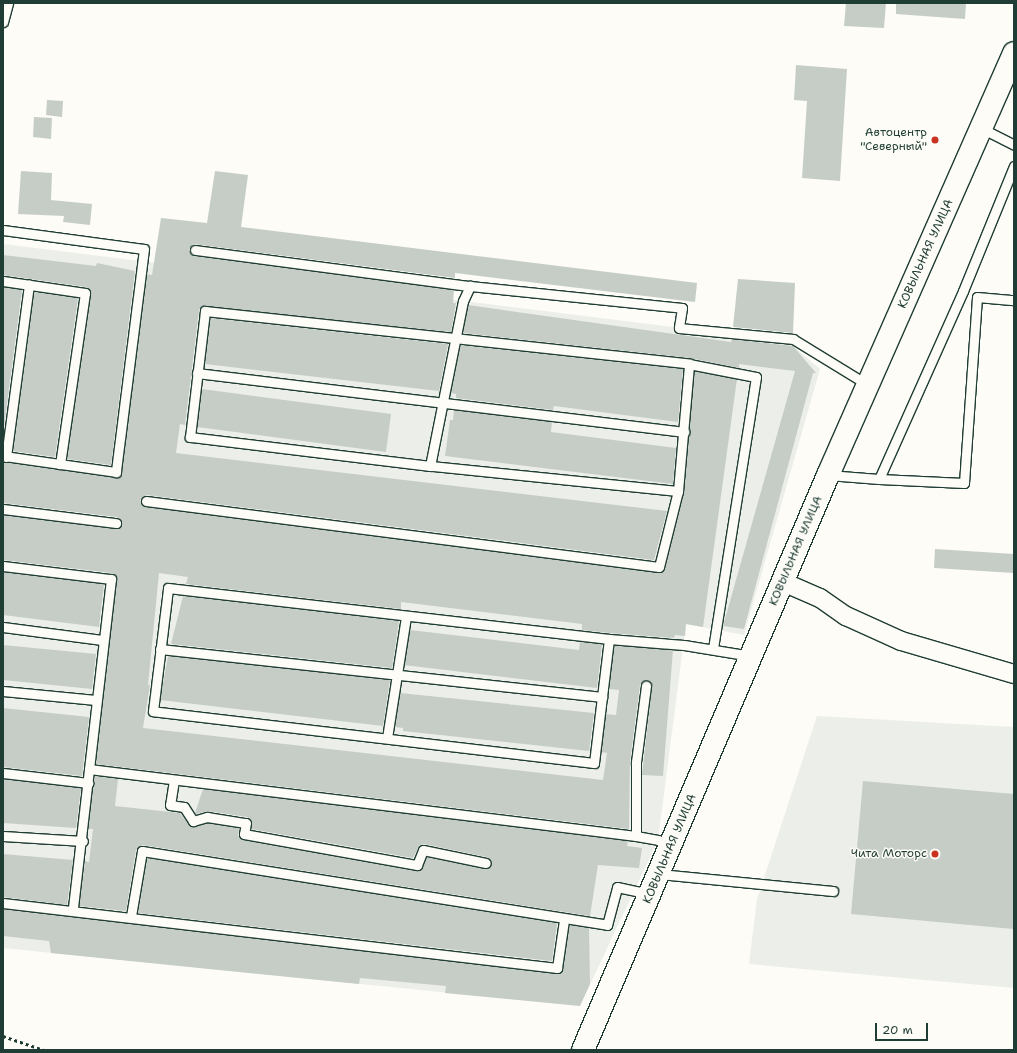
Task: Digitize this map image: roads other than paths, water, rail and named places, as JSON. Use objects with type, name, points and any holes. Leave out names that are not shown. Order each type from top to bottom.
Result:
[{"type":"main road","name":"КОВЫЛЬНАЯ УЛИЦА","points":[[583,1050],[828,475],[1014,53]]},
{"type":"street","points":[[783,582],[820,598],[846,616],[901,641],[1014,674]]},
{"type":"lane","points":[[3,22],[8,3]]},
{"type":"lane","points":[[981,128],[1014,145]]},
{"type":"lane","points":[[879,479],[963,291],[1013,172]]},
{"type":"lane","points":[[3,230],[144,249],[116,472],[5,457],[29,285]]},
{"type":"lane","points":[[195,250],[470,286],[682,308],[679,328],[793,339],[868,385]]},
{"type":"lane","points":[[3,281],[84,293],[60,464]]},
{"type":"lane","points":[[430,466],[463,301],[470,286]]},
{"type":"lane","points":[[963,291],[977,298],[1014,300]]},
{"type":"lane","points":[[828,475],[964,483],[977,298]]},
{"type":"lane","points":[[678,491],[430,466],[190,437],[205,310],[689,364],[756,377],[712,649]]},
{"type":"lane","points":[[146,501],[659,568],[678,491],[689,364]]},
{"type":"lane","points":[[197,372],[684,432]]},
{"type":"lane","points":[[3,509],[116,523]]},
{"type":"lane","points":[[3,566],[111,579],[102,640],[83,841],[73,909]]},
{"type":"lane","points":[[609,639],[594,763],[153,711],[168,588],[609,639],[712,649],[752,656]]},
{"type":"lane","points":[[387,738],[398,676],[406,616]]},
{"type":"lane","points":[[3,627],[102,640]]},
{"type":"lane","points":[[160,649],[602,698]]},
{"type":"lane","points":[[636,836],[636,762],[646,686]]},
{"type":"lane","points":[[3,691],[96,700]]},
{"type":"lane","points":[[89,770],[636,836],[658,840],[671,845]]},
{"type":"lane","points":[[3,773],[88,783]]},
{"type":"lane","points":[[174,780],[170,805],[184,807],[193,821],[207,817],[246,824],[244,834],[417,865],[423,850],[486,863]]},
{"type":"lane","points":[[3,836],[83,841]]},
{"type":"lane","points":[[131,916],[142,852],[564,920],[607,925],[617,887],[650,894]]},
{"type":"lane","points":[[659,874],[833,891]]},
{"type":"lane","points":[[3,903],[73,909],[557,968],[564,920]]},
{"type":"place","name":"Автоцентр \"Северный\"","points":[[935,140]]},
{"type":"place","name":"Чита Моторс","points":[[935,854]]}]
